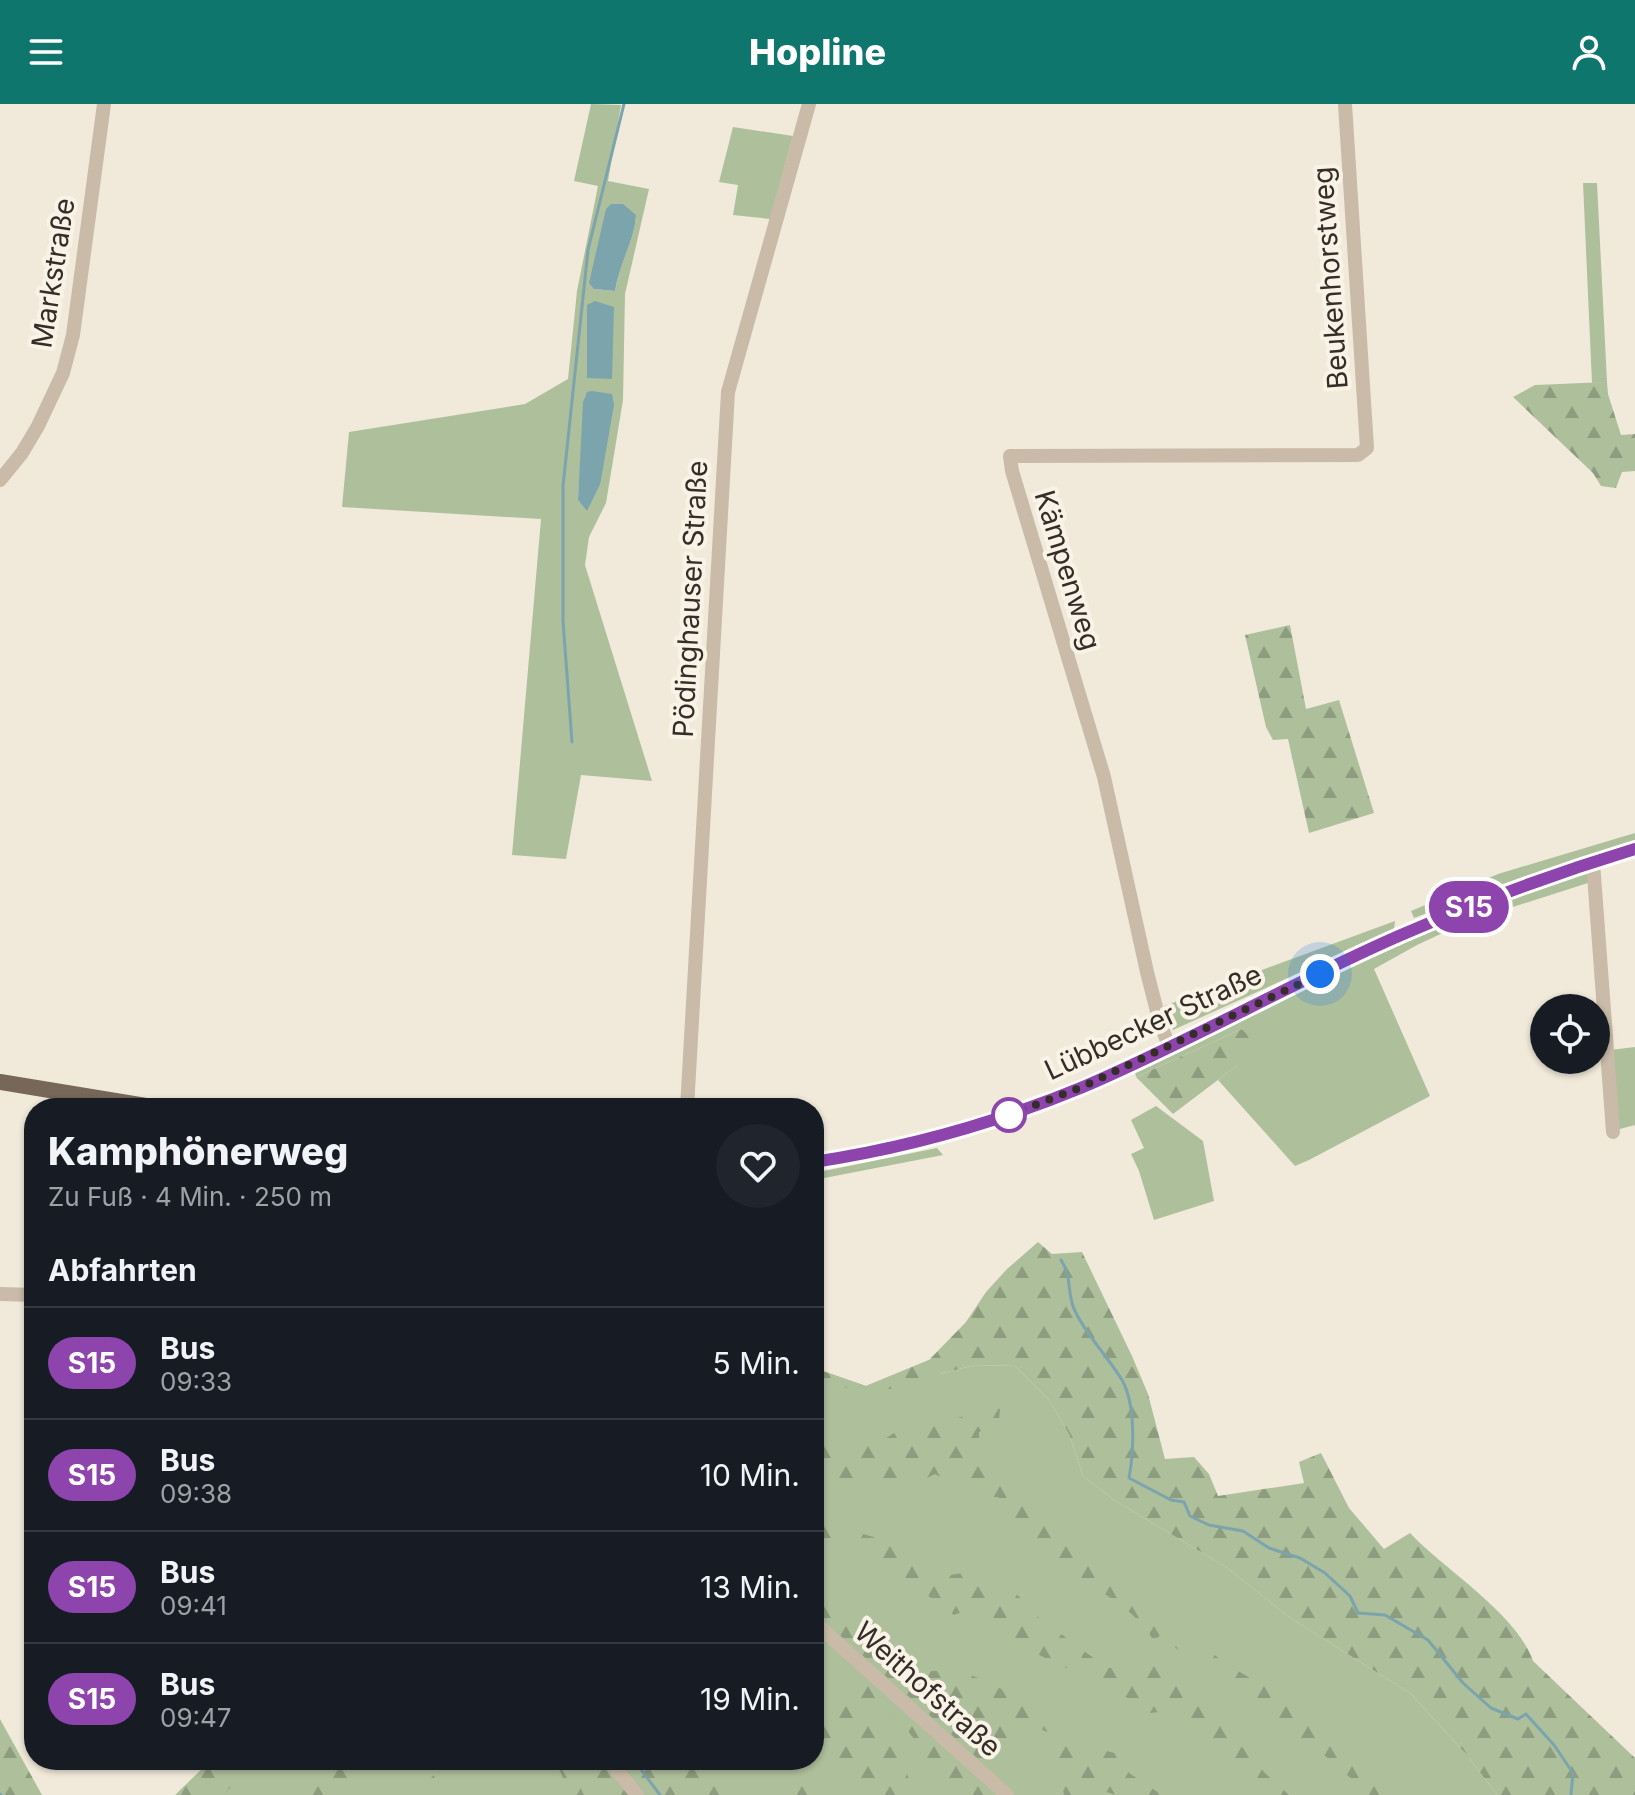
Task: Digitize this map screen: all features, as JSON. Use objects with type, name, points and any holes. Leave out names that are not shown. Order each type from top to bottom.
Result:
[{"type":"main road","name":"Lübbecker Straße","points":[[824,1160],[896,1148],[993,1121],[1082,1087],[1400,936],[1503,894],[1635,849]]},
{"type":"main road","points":[[0,1082],[97,1098]]},
{"type":"street","name":"Markstraße","points":[[0,480],[22,453],[38,426],[63,373],[73,335],[104,104]]},
{"type":"street","name":"Pödinghauser Straße","points":[[688,1098],[728,392],[809,104]]},
{"type":"street","name":"Beukenhorstweg","points":[[1345,104],[1367,448]]},
{"type":"street","name":"Kämpenweg","points":[[1169,1046],[1147,972],[1104,777],[1020,500],[1010,456],[1358,455],[1367,448]]},
{"type":"street","points":[[1593,862],[1613,1132]]},
{"type":"street","points":[[0,1294],[24,1295]]},
{"type":"street","name":"Weithofstraße","points":[[824,1631],[1007,1795]]},
{"type":"street","points":[[617,1770],[637,1795]]},
{"type":"green space","points":[[591,104],[621,105],[608,181],[649,189],[625,294],[623,400],[606,503],[589,537],[585,565],[652,781],[581,775],[566,859],[512,855],[541,519],[342,507],[349,432],[525,404],[568,379],[577,291],[598,186],[574,181]],"holes":[[[636,215],[615,291],[594,289]],[[585,395],[600,485],[587,510],[578,500]]]},
{"type":"green space","points":[[733,127],[793,136],[770,219],[733,215],[738,185],[719,182]]},
{"type":"green space","points":[[1583,183],[1597,183],[1607,382],[1592,383]]},
{"type":"green space","points":[[1607,382],[1621,435],[1635,434],[1635,471],[1622,472],[1616,488],[1601,486],[1593,473],[1513,397],[1535,385]]},
{"type":"green space","points":[[1290,625],[1306,709],[1339,700],[1374,813],[1309,833],[1288,739],[1273,740],[1266,727],[1245,635]]},
{"type":"green space","points":[[1635,833],[1635,840],[1500,885],[1414,918],[1411,911],[1498,874]]},
{"type":"green space","points":[[1588,874],[1591,882],[1466,922],[1374,969],[1430,1096],[1309,1160],[1295,1166],[1218,1080],[1259,1048],[1242,1029],[1136,1077],[1135,1071],[1418,937]]},
{"type":"green space","points":[[1395,921],[1394,930],[1173,1030],[1164,1006]]},
{"type":"green space","points":[[1242,1029],[1260,1048],[1173,1114],[1136,1077]]},
{"type":"green space","points":[[1635,1047],[1635,1125],[1616,1130],[1610,1050]]},
{"type":"green space","points":[[1156,1106],[1203,1141],[1214,1201],[1154,1220],[1131,1154],[1144,1148],[1131,1120]]},
{"type":"green space","points":[[937,1148],[943,1155],[824,1178],[824,1171]]},
{"type":"green space","points":[[1038,1242],[1052,1254],[1082,1252],[1148,1394],[1165,1459],[1194,1457],[1209,1474],[1218,1496],[1304,1483],[1299,1462],[1321,1453],[1349,1508],[1384,1549],[1410,1533],[1496,1609],[1512,1626],[1533,1661],[1635,1758],[1635,1795],[1497,1795],[1466,1754],[1411,1694],[1289,1617],[1226,1567],[1114,1500],[1083,1476],[1069,1434],[1049,1400],[1015,1366],[975,1365],[939,1374],[914,1385],[864,1393],[824,1381],[824,1371],[866,1386],[929,1360],[966,1322],[986,1292]]},
{"type":"green space","points":[[929,1360],[939,1374],[975,1365],[1015,1366],[1049,1400],[1069,1434],[1083,1476],[1114,1500],[1226,1567],[1289,1617],[1411,1694],[1466,1754],[1497,1795],[190,1795],[216,1770],[824,1770],[824,1371],[866,1386]]},
{"type":"green space","points":[[991,1406],[1000,1409],[999,1420],[992,1427],[979,1432],[979,1462],[1012,1489],[1041,1521],[1154,1613],[1233,1668],[1305,1710],[1398,1795],[1370,1795],[1323,1754],[1159,1636],[1154,1641],[1125,1608],[1030,1546],[1013,1526],[998,1497],[971,1498],[957,1485],[935,1474],[915,1484],[824,1485],[824,1444],[877,1444],[894,1433],[970,1415]]},
{"type":"green space","points":[[824,1523],[899,1547],[945,1576],[968,1572],[997,1586],[1011,1588],[1038,1617],[1107,1668],[1128,1667],[1147,1655],[1191,1689],[1265,1773],[1289,1795],[1255,1795],[1193,1722],[1167,1711],[1150,1713],[1084,1669],[1073,1671],[984,1629],[962,1612],[954,1615],[869,1552],[824,1538]]},
{"type":"green space","points":[[824,1606],[848,1615],[893,1656],[921,1665],[928,1671],[959,1671],[992,1683],[1007,1693],[1026,1698],[1097,1749],[1115,1753],[1124,1761],[1129,1773],[1162,1795],[1116,1795],[1100,1790],[1097,1795],[1064,1795],[1054,1735],[1036,1727],[993,1772],[824,1621]]},
{"type":"green space","points":[[869,1683],[1003,1795],[947,1795],[921,1748],[894,1713],[889,1701],[877,1696],[871,1714],[893,1737],[915,1795],[864,1795],[854,1779],[824,1748],[824,1703],[829,1708]]},
{"type":"green space","points":[[0,1719],[24,1762],[24,1770],[28,1770],[42,1795],[0,1795]]},
{"type":"green space","points":[[201,1770],[245,1770],[224,1795],[175,1795]]},
{"type":"green space","points":[[321,1770],[364,1770],[343,1785],[338,1795],[298,1795],[313,1775]]},
{"type":"green space","points":[[438,1770],[457,1770],[436,1795],[416,1795]]},
{"type":"green space","points":[[560,1770],[572,1770],[584,1795],[571,1795]]},
{"type":"green space","points":[[591,1770],[612,1770],[632,1795],[611,1795]]},
{"type":"green space","points":[[622,1770],[705,1770],[726,1795],[641,1795]]},
{"type":"green space","points":[[783,1770],[798,1770],[814,1795],[791,1795],[790,1777]]},
{"type":"water","points":[[611,204],[623,204],[636,215],[615,291],[594,289],[589,283],[606,209]]},
{"type":"water","points":[[595,301],[614,307],[612,379],[587,378],[587,305]]},
{"type":"water","points":[[587,392],[612,394],[614,405],[600,485],[587,511],[578,500],[583,402]]},
{"type":"waterway","points":[[572,742],[563,621],[563,486],[588,250],[624,104]]},
{"type":"waterway","points":[[1061,1260],[1076,1313],[1127,1390],[1133,1428],[1129,1478],[1171,1500],[1184,1502],[1190,1516],[1209,1525],[1243,1531],[1269,1548],[1300,1558],[1325,1573],[1350,1596],[1358,1613],[1385,1615],[1428,1640],[1463,1683],[1491,1708],[1518,1719],[1526,1714],[1554,1745],[1573,1773],[1571,1795]]},
{"type":"waterway","points":[[641,1770],[660,1795]]},
{"type":"bus line","name":"S15","points":[[824,1161],[943,1136],[993,1121],[1082,1087],[1400,936],[1524,886],[1635,849]]},
{"type":"route","points":[[1009,1115],[1082,1087],[1320,974]]}]
